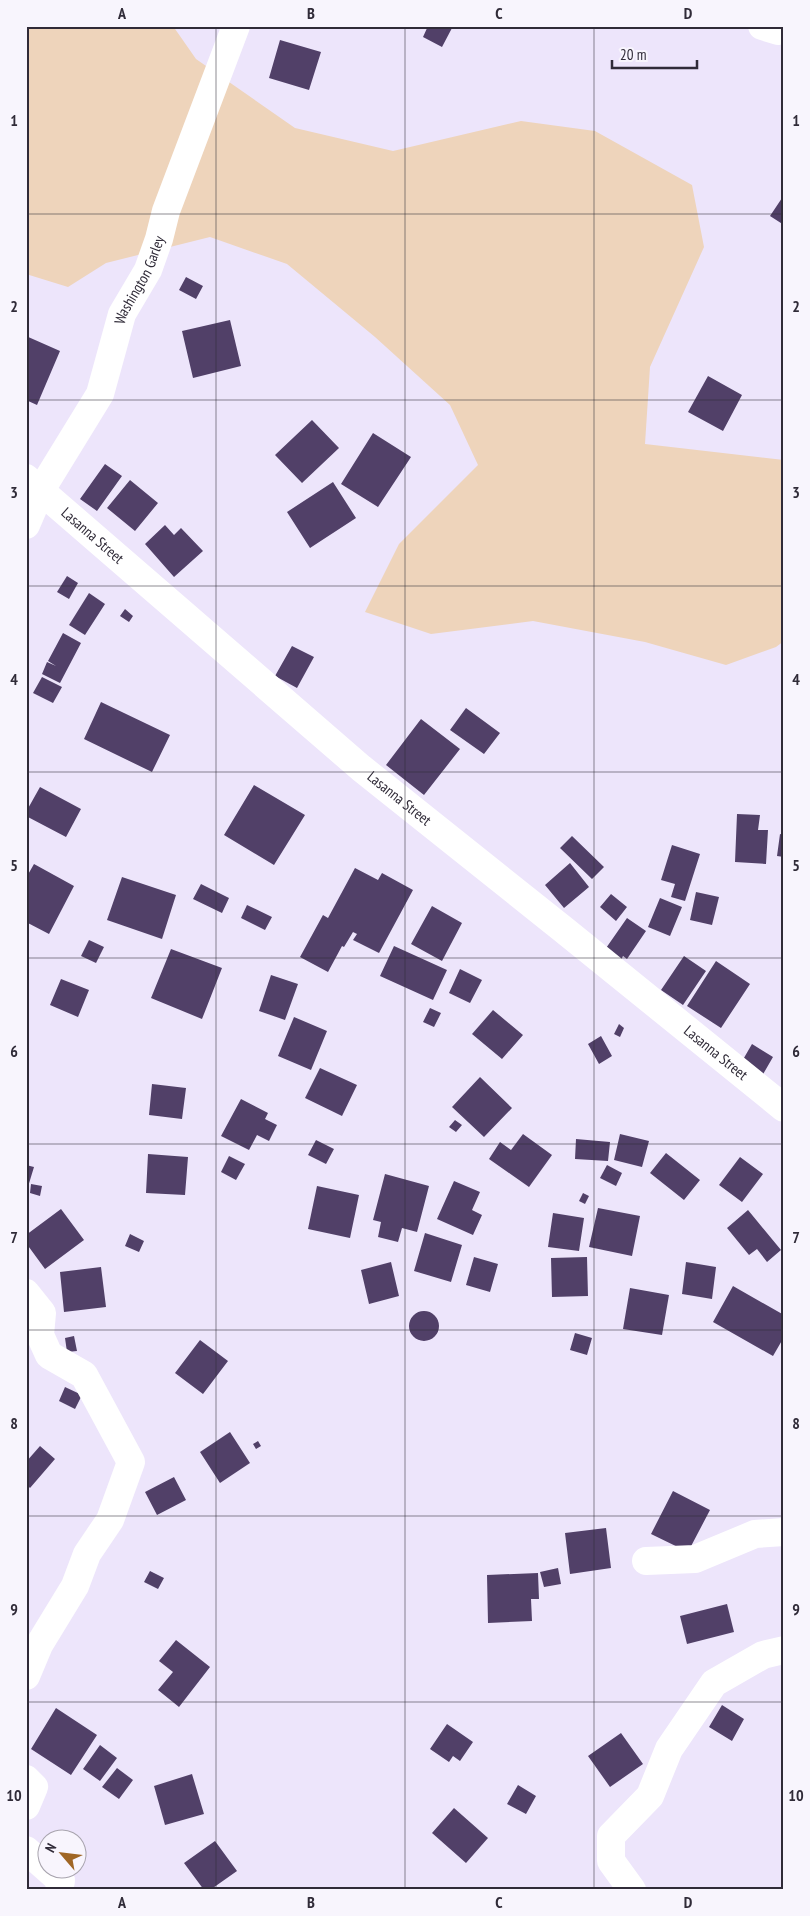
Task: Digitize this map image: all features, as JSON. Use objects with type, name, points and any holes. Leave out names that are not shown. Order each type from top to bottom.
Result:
[{"type":"street","name":"Washington Garley","points":[[26,525],[34,484],[100,394],[122,314],[148,270],[159,240],[166,211],[236,26]]},
{"type":"street","points":[[762,26],[778,31],[784,30]]},
{"type":"street","name":"Lasanna Street","points":[[34,484],[361,768],[784,1108]]},
{"type":"street","points":[[26,1293],[42,1313],[40,1335],[49,1355],[84,1375],[131,1462],[110,1520],[87,1554],[75,1586],[39,1645],[26,1676]]},
{"type":"street","points":[[646,1561],[695,1558],[755,1534],[784,1532]]},
{"type":"street","points":[[632,1890],[611,1861],[611,1836],[650,1796],[669,1749],[714,1683],[763,1655],[784,1650]]},
{"type":"street","points":[[26,1779],[34,1787],[26,1806]]},
{"type":"street","points":[[26,1850],[61,1881],[59,1890]]},
{"type":"shaded area","points":[[26,26],[173,26],[196,59],[295,128],[393,151],[521,121],[595,131],[692,185],[704,247],[650,367],[645,444],[784,460],[784,641],[776,647],[726,665],[645,642],[533,621],[431,634],[365,612],[399,544],[478,465],[450,405],[375,337],[287,264],[210,237],[106,263],[68,287],[26,274]]},
{"type":"building","points":[[428,26],[449,26],[452,28],[442,47],[423,37]]},
{"type":"building","points":[[280,40],[321,52],[309,90],[269,78]]},
{"type":"building","points":[[784,195],[784,225],[770,216]]},
{"type":"building","points":[[186,277],[203,286],[196,299],[179,290]]},
{"type":"building","points":[[230,320],[241,366],[193,378],[182,331]]},
{"type":"building","points":[[26,336],[60,351],[37,405],[26,400]]},
{"type":"building","points":[[708,376],[742,395],[723,431],[688,412]]},
{"type":"building","points":[[312,420],[339,448],[302,483],[275,455]]},
{"type":"building","points":[[373,433],[411,457],[378,507],[341,484]]},
{"type":"building","points":[[105,464],[122,476],[97,511],[80,499]]},
{"type":"building","points":[[130,480],[158,503],[135,531],[107,508]]},
{"type":"building","points":[[333,482],[356,518],[310,548],[287,512]]},
{"type":"building","points":[[165,525],[174,535],[181,528],[203,551],[174,577],[145,544]]},
{"type":"building","points":[[67,576],[78,583],[69,599],[57,592]]},
{"type":"building","points":[[89,593],[105,604],[85,635],[69,625]]},
{"type":"building","points":[[125,609],[133,616],[129,622],[120,616]]},
{"type":"building","points":[[63,633],[81,643],[60,683],[42,674],[47,662],[56,666],[48,661]]},
{"type":"building","points":[[292,646],[314,657],[297,688],[275,676]]},
{"type":"building","points":[[42,677],[62,687],[53,703],[33,693]]},
{"type":"building","points":[[101,702],[170,735],[152,772],[84,739]]},
{"type":"building","points":[[466,708],[500,733],[484,754],[450,730]]},
{"type":"building","points":[[421,719],[460,749],[424,795],[386,765]]},
{"type":"building","points":[[254,785],[305,815],[274,865],[224,835]]},
{"type":"building","points":[[40,787],[81,809],[66,837],[26,816],[26,812]]},
{"type":"building","points":[[737,814],[760,815],[758,830],[768,830],[766,864],[735,862]]},
{"type":"building","points":[[780,834],[784,835],[784,857],[777,856]]},
{"type":"building","points":[[572,836],[604,867],[592,879],[560,848]]},
{"type":"building","points":[[672,845],[700,854],[685,901],[671,897],[675,884],[661,880]]},
{"type":"building","points":[[570,863],[589,887],[564,908],[545,885]]},
{"type":"building","points":[[34,864],[74,886],[49,934],[26,922],[26,878]]},
{"type":"building","points":[[355,868],[378,880],[382,873],[413,890],[379,953],[353,940],[357,934],[353,932],[344,947],[342,946],[328,972],[300,957],[323,915],[328,918]]},
{"type":"building","points":[[122,877],[176,895],[162,939],[107,920]]},
{"type":"building","points":[[201,884],[229,898],[222,913],[193,899]]},
{"type":"building","points":[[696,892],[719,897],[712,925],[690,920]]},
{"type":"building","points":[[611,894],[627,907],[616,921],[600,907]]},
{"type":"building","points":[[660,898],[682,907],[670,936],[648,927]]},
{"type":"building","points":[[247,905],[272,917],[265,930],[241,918]]},
{"type":"building","points":[[432,906],[462,923],[442,961],[411,944]]},
{"type":"building","points":[[627,918],[646,931],[627,959],[623,956],[620,962],[604,951]]},
{"type":"building","points":[[89,940],[104,947],[96,963],[81,956]]},
{"type":"building","points":[[394,946],[447,970],[433,1000],[380,976]]},
{"type":"building","points":[[171,949],[222,968],[202,1019],[151,998]]},
{"type":"building","points":[[684,956],[706,971],[683,1005],[661,990]]},
{"type":"building","points":[[716,961],[750,984],[721,1028],[687,1006]]},
{"type":"building","points":[[460,969],[482,980],[470,1003],[449,993]]},
{"type":"building","points":[[271,975],[298,984],[285,1020],[259,1011]]},
{"type":"building","points":[[61,979],[89,990],[78,1017],[50,1005]]},
{"type":"building","points":[[430,1008],[441,1013],[434,1027],[423,1022]]},
{"type":"building","points":[[493,1010],[523,1035],[502,1059],[472,1034]]},
{"type":"building","points":[[294,1017],[327,1031],[311,1070],[278,1056]]},
{"type":"building","points":[[619,1024],[624,1028],[620,1037],[614,1034]]},
{"type":"building","points":[[601,1036],[612,1056],[599,1064],[588,1044]]},
{"type":"building","points":[[752,1044],[773,1057],[762,1076],[741,1063]]},
{"type":"building","points":[[320,1068],[357,1085],[342,1116],[305,1098]]},
{"type":"building","points":[[480,1077],[512,1108],[484,1137],[452,1107]]},
{"type":"building","points":[[152,1084],[186,1088],[182,1119],[149,1115]]},
{"type":"building","points":[[241,1099],[268,1113],[265,1119],[277,1125],[269,1141],[257,1135],[249,1150],[221,1136]]},
{"type":"building","points":[[455,1120],[462,1125],[456,1132],[449,1127]]},
{"type":"building","points":[[523,1134],[552,1155],[529,1187],[489,1159],[500,1142],[511,1150]]},
{"type":"building","points":[[620,1134],[649,1141],[642,1167],[614,1160]]},
{"type":"building","points":[[576,1139],[610,1142],[608,1161],[575,1159]]},
{"type":"building","points":[[316,1140],[334,1149],[326,1164],[308,1155]]},
{"type":"building","points":[[666,1153],[700,1180],[684,1200],[650,1173]]},
{"type":"building","points":[[148,1154],[188,1157],[185,1195],[146,1193]]},
{"type":"building","points":[[229,1156],[245,1164],[236,1180],[221,1172]]},
{"type":"building","points":[[740,1157],[763,1174],[742,1202],[719,1185]]},
{"type":"building","points":[[26,1165],[34,1167],[27,1190],[26,1190]]},
{"type":"building","points":[[607,1165],[622,1173],[616,1186],[600,1178]]},
{"type":"building","points":[[385,1174],[429,1186],[417,1232],[402,1228],[398,1242],[378,1237],[381,1222],[373,1220]]},
{"type":"building","points":[[454,1181],[480,1192],[472,1210],[482,1215],[473,1235],[437,1219]]},
{"type":"building","points":[[31,1184],[42,1186],[40,1196],[30,1193]]},
{"type":"building","points":[[317,1186],[359,1195],[350,1238],[308,1229]]},
{"type":"building","points":[[583,1193],[589,1196],[585,1204],[579,1201]]},
{"type":"building","points":[[598,1208],[640,1216],[632,1256],[589,1247]]},
{"type":"building","points":[[61,1209],[84,1240],[45,1269],[26,1243],[26,1235]]},
{"type":"building","points":[[748,1210],[781,1250],[767,1262],[757,1249],[749,1255],[727,1228]]},
{"type":"building","points":[[553,1213],[584,1218],[579,1251],[548,1247]]},
{"type":"building","points":[[425,1233],[462,1245],[451,1282],[414,1271]]},
{"type":"building","points":[[130,1234],[144,1241],[139,1252],[125,1246]]},
{"type":"building","points":[[474,1257],[498,1264],[490,1292],[466,1285]]},
{"type":"building","points":[[587,1257],[588,1296],[552,1297],[551,1258]]},
{"type":"building","points":[[391,1262],[399,1296],[369,1304],[361,1270]]},
{"type":"building","points":[[686,1262],[716,1267],[712,1299],[682,1294]]},
{"type":"building","points":[[101,1267],[106,1307],[64,1312],[60,1272]]},
{"type":"building","points":[[733,1286],[784,1315],[784,1337],[773,1356],[713,1322]]},
{"type":"building","points":[[630,1288],[669,1295],[662,1335],[623,1329]]},
{"type":"building","points":[[424,1311],[430,1312],[438,1320],[438,1332],[430,1340],[424,1341],[418,1340],[410,1332],[409,1326],[410,1320],[418,1312]]},
{"type":"building","points":[[575,1333],[592,1338],[587,1355],[570,1350]]},
{"type":"building","points":[[74,1336],[77,1351],[67,1352],[65,1338]]},
{"type":"building","points":[[200,1340],[228,1361],[203,1394],[175,1373]]},
{"type":"building","points":[[65,1387],[82,1395],[75,1409],[59,1401]]},
{"type":"building","points":[[230,1432],[250,1463],[220,1483],[200,1452]]},
{"type":"building","points":[[258,1441],[261,1446],[256,1449],[253,1444]]},
{"type":"building","points":[[40,1446],[55,1459],[30,1488],[26,1484],[26,1462]]},
{"type":"building","points":[[174,1477],[186,1500],[157,1515],[145,1492]]},
{"type":"building","points":[[673,1491],[710,1510],[688,1552],[651,1534]]},
{"type":"building","points":[[606,1528],[611,1568],[570,1574],[565,1533]]},
{"type":"building","points":[[558,1568],[561,1584],[544,1587],[540,1572]]},
{"type":"building","points":[[150,1571],[164,1578],[158,1589],[144,1582]]},
{"type":"building","points":[[538,1573],[539,1599],[531,1599],[532,1621],[488,1623],[487,1575]]},
{"type":"building","points":[[727,1604],[734,1632],[687,1644],[680,1616]]},
{"type":"building","points":[[176,1640],[210,1667],[179,1707],[158,1690],[173,1672],[159,1661]]},
{"type":"building","points":[[722,1705],[744,1719],[732,1741],[709,1727]]},
{"type":"building","points":[[56,1708],[97,1735],[71,1775],[31,1749]]},
{"type":"building","points":[[447,1724],[473,1742],[460,1761],[453,1756],[449,1762],[430,1749]]},
{"type":"building","points":[[621,1733],[643,1764],[610,1787],[588,1756]]},
{"type":"building","points":[[100,1745],[117,1758],[100,1781],[83,1769]]},
{"type":"building","points":[[117,1768],[133,1780],[119,1799],[102,1787]]},
{"type":"building","points":[[192,1774],[204,1814],[165,1825],[154,1786]]},
{"type":"building","points":[[518,1785],[536,1796],[526,1814],[507,1804]]},
{"type":"building","points":[[454,1808],[488,1838],[466,1863],[432,1833]]},
{"type":"building","points":[[215,1841],[237,1871],[210,1890],[204,1890],[184,1863]]}]
